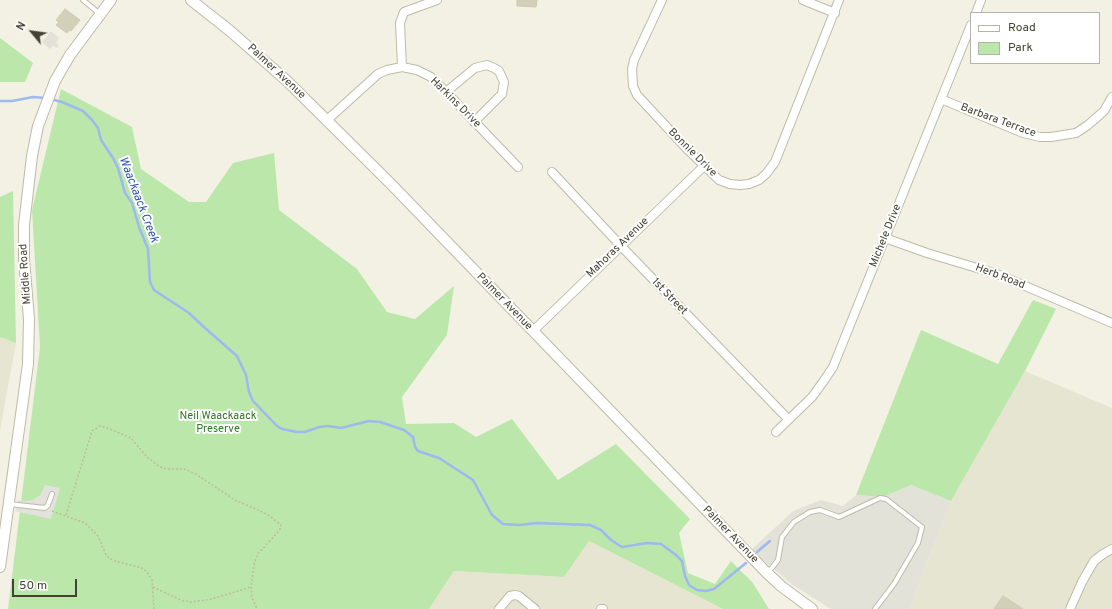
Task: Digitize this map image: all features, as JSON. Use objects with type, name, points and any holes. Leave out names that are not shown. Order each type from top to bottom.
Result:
[{"type":"street","name":"Middle Road","points":[[0,567],[2,525],[8,504],[28,364],[29,319],[24,259],[24,225],[32,156],[38,126],[57,77],[70,55],[111,0]]},
{"type":"street","name":"Palmer Avenue","points":[[191,0],[265,60],[390,183],[767,574],[812,609]]},
{"type":"street","points":[[326,121],[378,74],[402,67],[400,23],[404,12],[437,0]]},
{"type":"street","name":"Bonnie Drive","points":[[662,0],[634,60],[632,69],[633,86],[640,100],[704,166],[719,180],[730,184],[749,184],[759,180],[766,174],[775,162],[839,0]]},
{"type":"street","points":[[803,0],[835,13]]},
{"type":"street","points":[[976,12],[981,0]]},
{"type":"street","name":"Michele Drive","points":[[776,432],[812,397],[833,367],[970,27]]},
{"type":"street","points":[[446,92],[475,68],[487,65],[499,71],[504,82],[502,94],[474,122]]},
{"type":"street","name":"Harkins Drive","points":[[402,67],[424,73],[446,92],[518,167]]},
{"type":"street","name":"Barbara Terrace","points":[[941,99],[1023,132],[1040,137],[1051,137],[1076,133],[1104,111],[1112,97]]},
{"type":"street","name":"Mahoras Avenue","points":[[532,331],[704,166]]},
{"type":"street","name":"1st Street","points":[[552,172],[621,246],[788,419]]},
{"type":"street","name":"Herb Road","points":[[885,238],[927,253],[997,274],[1112,323]]},
{"type":"street","points":[[1070,609],[1082,582],[1094,561],[1112,549]]},
{"type":"street","points":[[499,609],[510,596],[514,595],[519,596],[535,609]]},
{"type":"lane","points":[[83,0],[100,14]]},
{"type":"lane","points":[[8,504],[44,508],[48,505],[52,494]]},
{"type":"lane","points":[[767,574],[778,560],[782,537],[794,522],[810,512],[820,510],[839,517],[880,498],[886,500],[922,527],[918,543],[894,584],[875,609]]},
{"type":"path","points":[[66,515],[89,435],[95,428],[100,426],[110,428],[132,438],[147,457],[160,467],[167,469],[184,469],[194,473],[235,500],[267,514],[278,521],[281,525],[280,529],[257,555],[254,565],[252,598],[257,609]]},
{"type":"path","points":[[44,508],[86,523],[98,536],[106,555],[115,561],[142,568],[146,571],[152,580],[154,609]]},
{"type":"path","points":[[153,587],[183,601],[191,602],[212,599],[252,587]]},
{"type":"shaded area","points":[[51,31],[59,38],[56,43],[59,45],[57,48],[53,46],[50,49],[42,42]]},
{"type":"shaded area","points":[[0,337],[16,343],[0,430]]},
{"type":"shaded area","points":[[1025,371],[1112,408],[1112,609],[909,609],[951,501]]},
{"type":"shaded area","points":[[45,485],[60,488],[51,519],[15,511],[18,500],[33,500],[40,495]]},
{"type":"shaded area","points":[[911,485],[951,501],[909,609],[831,609],[793,585],[751,550],[793,511],[821,500],[843,506],[856,495],[883,497]]},
{"type":"shaded area","points":[[589,541],[723,609],[429,609],[454,571],[564,577]]},
{"type":"green space","points":[[0,38],[33,63],[25,82],[0,82]]},
{"type":"green space","name":"Neil Waackaack Preserve","points":[[61,89],[132,127],[141,169],[189,202],[206,202],[233,163],[274,153],[279,210],[357,269],[387,312],[415,319],[454,286],[447,335],[402,397],[406,424],[454,423],[476,437],[512,419],[558,480],[616,444],[690,519],[679,533],[688,573],[715,584],[731,561],[753,583],[769,609],[723,609],[589,541],[564,577],[454,571],[429,609],[8,609],[40,347],[32,210]]},
{"type":"green space","points":[[13,191],[16,343],[0,337],[0,197]]},
{"type":"green space","points":[[1033,300],[1056,309],[1025,371],[951,501],[911,485],[883,497],[856,495],[921,330],[998,364]]},
{"type":"building","points":[[517,0],[537,0],[536,7],[517,6]]},
{"type":"building","points":[[65,9],[80,20],[71,31],[69,30],[67,33],[56,25],[59,22],[56,20]]},
{"type":"building","points":[[1003,596],[1023,609],[994,609]]},
{"type":"waterway","name":"Waackaack Creek","points":[[0,101],[12,101],[33,97],[45,98]]},
{"type":"waterway","name":"Waackaack Creek","points":[[50,99],[62,102],[83,111],[98,128],[101,140],[118,168],[125,193],[132,203],[139,227],[148,249],[150,282],[154,290],[189,313],[237,356],[246,375],[249,392],[253,401],[277,426],[282,429],[305,432],[319,427],[328,426],[341,428],[369,421],[380,422],[404,430],[413,437],[415,447],[418,451],[439,458],[473,480],[492,515],[503,524],[520,525],[537,523],[590,525],[601,530],[611,540],[622,547],[647,543],[661,544],[682,561],[685,576],[689,585],[697,590],[706,591],[714,589],[746,563]]},
{"type":"waterway","name":"Waackaack Creek","points":[[757,552],[770,541]]}]
